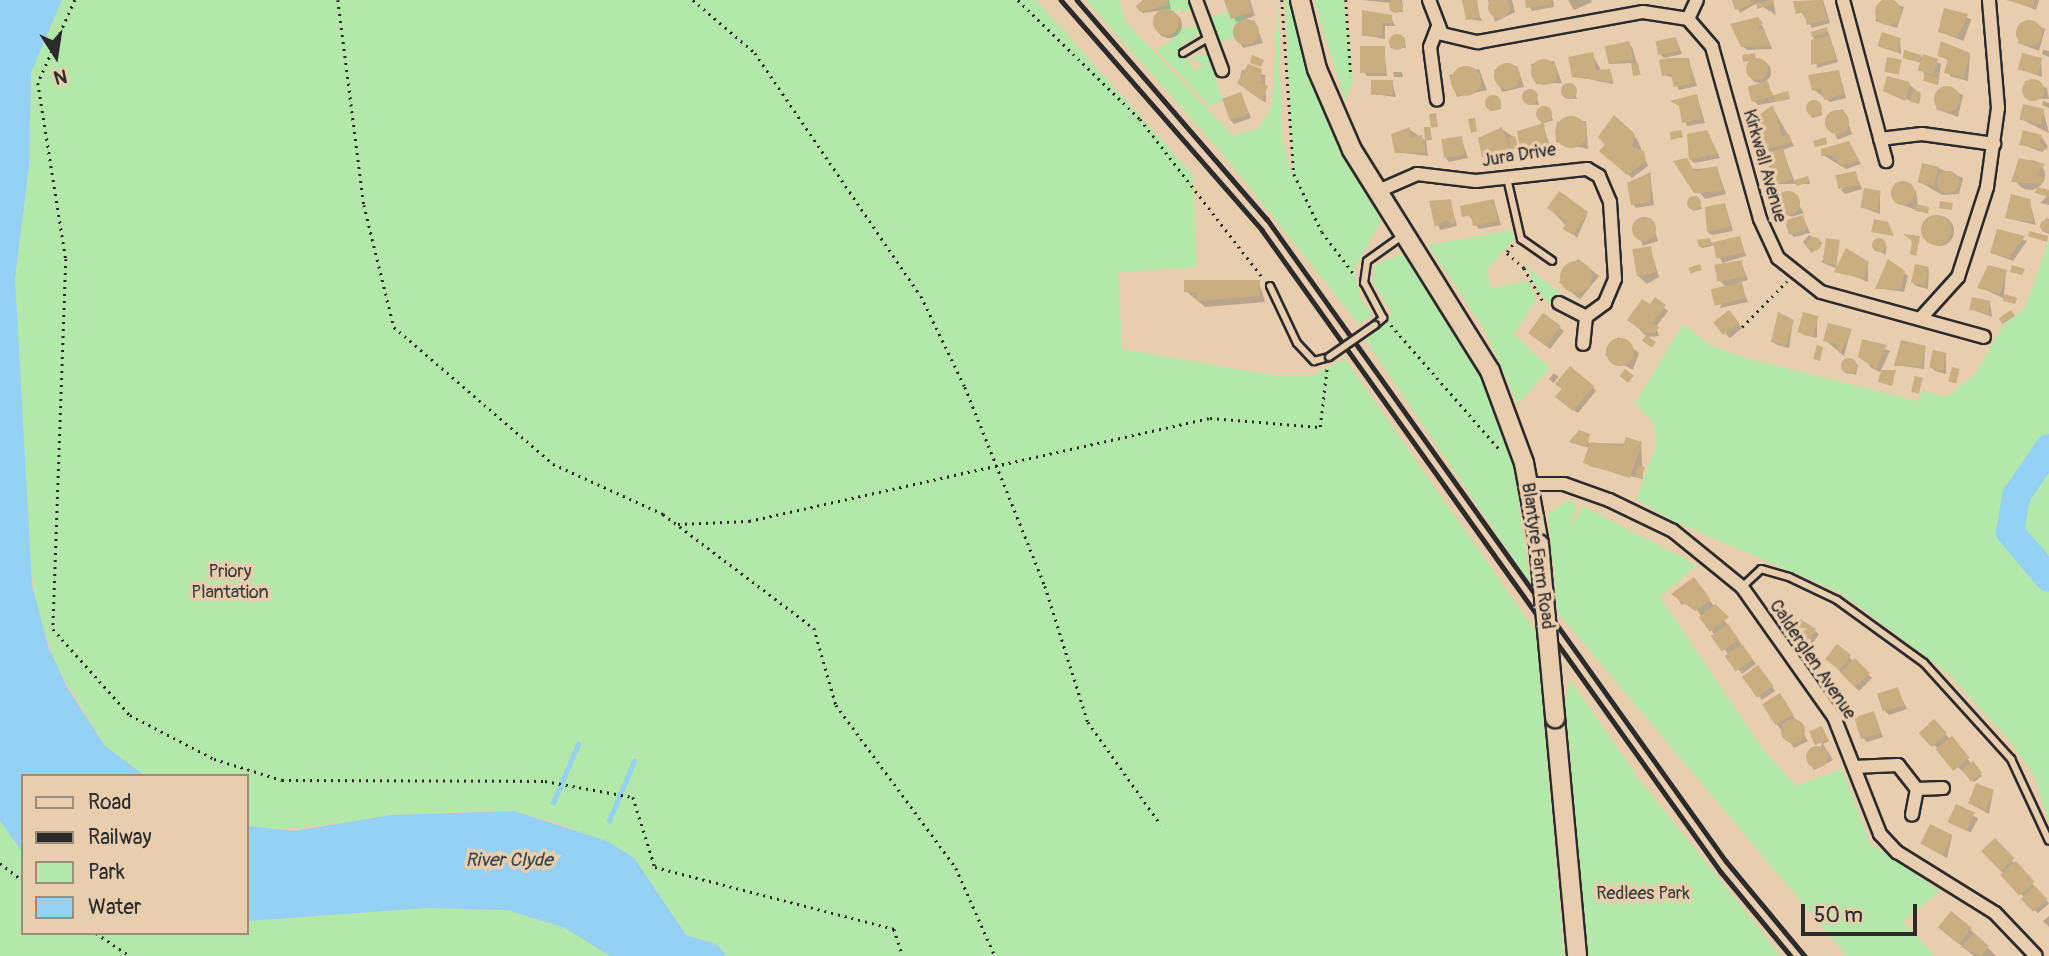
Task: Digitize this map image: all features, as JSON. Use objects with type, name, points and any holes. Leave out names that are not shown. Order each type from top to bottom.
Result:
[{"type":"main road","name":"Blantyre Farm Road","points":[[1300,0],[1324,87],[1376,192],[1490,371],[1524,463],[1539,544],[1577,956]]},
{"type":"street","points":[[1196,0],[1222,70]]},
{"type":"street","points":[[1429,0],[1437,29],[1430,47],[1437,100]]},
{"type":"street","points":[[1437,29],[1453,39],[1491,43],[1643,12],[1688,19],[1697,0]]},
{"type":"street","points":[[1843,0],[1886,161]]},
{"type":"street","points":[[1920,319],[1958,277],[1987,187],[1998,108],[1989,0]]},
{"type":"street","name":"Kirkwall Avenue","points":[[1688,19],[1712,47],[1767,240],[1794,274],[1821,292],[1984,337]]},
{"type":"street","points":[[1880,139],[1922,134],[1994,144]]},
{"type":"street","name":"Jura Drive","points":[[1376,192],[1406,175],[1476,181],[1576,166],[1599,176],[1606,187],[1615,279],[1605,303],[1586,317]]},
{"type":"street","points":[[1559,303],[1586,317],[1583,344]]},
{"type":"street","name":"Calderglen Avenue","points":[[1528,484],[1564,484],[1620,505],[1673,531],[1742,587],[1834,716],[1854,767],[1866,808],[1897,852],[1995,913],[2036,956]]},
{"type":"street","points":[[1854,767],[1898,765],[1917,789],[1912,815]]},
{"type":"street","points":[[1917,789],[1943,788]]},
{"type":"lane","points":[[1183,53],[1210,37]]},
{"type":"lane","points":[[1506,176],[1521,239],[1552,261]]},
{"type":"lane","points":[[1270,286],[1297,343],[1314,361],[1329,357],[1384,318],[1364,283],[1373,254],[1404,235]]},
{"type":"lane","points":[[1742,587],[1761,569],[1789,577],[1837,600],[1924,663],[2011,759],[2049,841]]},
{"type":"path","points":[[75,0],[38,83],[66,259],[53,629],[130,715],[214,759],[282,780],[545,781],[633,797],[656,867],[894,929],[903,956]]},
{"type":"path","points":[[338,0],[364,205],[394,327],[553,464],[676,524],[814,628],[836,705],[956,868],[995,956]]},
{"type":"path","points":[[693,0],[755,52],[922,296],[998,469],[1088,722],[1161,825]]},
{"type":"path","points":[[1018,0],[1140,119],[1270,286]]},
{"type":"path","points":[[1282,0],[1294,174],[1322,232],[1364,283]]},
{"type":"path","points":[[1346,0],[1351,77]]},
{"type":"path","points":[[1521,239],[1507,253],[1524,268],[1546,304],[1559,303]]},
{"type":"path","points":[[1742,327],[1794,274]]},
{"type":"path","points":[[1384,318],[1470,423],[1524,463]]},
{"type":"path","points":[[676,524],[749,521],[998,469],[1210,418],[1321,427],[1329,357]]},
{"type":"path","points":[[0,863],[21,879]]},
{"type":"path","points":[[99,935],[130,956]]},
{"type":"green space","name":"Priory Plantation","points":[[62,0],[1036,0],[1193,175],[1197,267],[1118,272],[1122,349],[1271,375],[1312,375],[1345,359],[1536,632],[1564,956],[727,956],[716,944],[686,935],[634,858],[563,825],[514,811],[448,812],[260,831],[248,826],[248,774],[142,774],[105,746],[57,667],[37,609],[26,533],[15,278],[29,166],[31,73]]},
{"type":"green space","points":[[1086,0],[1119,0],[1125,21],[1232,135],[1258,129],[1272,105],[1278,0],[1282,137],[1293,179],[1285,0],[1291,0],[1328,121],[1381,221],[1354,270],[1361,299],[1373,315],[1359,324],[1221,152]]},
{"type":"green space","points":[[1167,0],[1189,0],[1193,10],[1159,13]]},
{"type":"green space","points":[[1314,0],[1344,0],[1353,80],[1345,101]]},
{"type":"green space","points":[[1228,11],[1231,19],[1243,15],[1245,21],[1232,26],[1235,37],[1219,42],[1210,18]]},
{"type":"green space","points":[[1198,26],[1198,35],[1179,47],[1177,56],[1187,58],[1195,71],[1202,66],[1191,55],[1210,56],[1222,101],[1210,106],[1156,50],[1173,40],[1176,30]]},
{"type":"green space","points":[[1512,230],[1514,240],[1486,270],[1491,288],[1529,281],[1536,299],[1514,334],[1550,368],[1518,404],[1484,329],[1428,245]]},
{"type":"green space","points":[[2049,240],[2049,822],[2035,778],[2014,746],[1950,675],[1841,593],[1675,522],[1636,499],[1657,443],[1652,421],[1635,403],[1683,324],[1710,345],[1742,357],[1918,401],[1922,390],[1947,397],[1976,373],[2001,328],[2025,308]]},
{"type":"green space","points":[[1402,254],[1470,351],[1491,398],[1512,455],[1530,583],[1366,341],[1392,314],[1373,282],[1375,264]]},
{"type":"green space","points":[[1527,267],[1559,292],[1552,306],[1536,289]]},
{"type":"green space","points":[[1568,500],[1577,503],[1570,529],[1583,506],[1697,565],[1660,597],[1762,748],[1796,786],[1842,769],[1870,843],[1940,891],[1903,921],[1935,956],[1847,956],[1558,613],[1548,514]]},
{"type":"green space","name":"Redlees Park","points":[[1570,680],[1639,779],[1781,956],[1587,956],[1564,705]]},
{"type":"green space","points":[[0,821],[21,850],[21,935],[248,935],[248,921],[427,908],[507,910],[565,928],[610,956],[0,956]]},
{"type":"water","points":[[0,0],[62,0],[31,73],[29,166],[15,278],[32,585],[49,649],[68,689],[105,746],[142,774],[21,774],[21,850],[0,821]]},
{"type":"water","name":"River Clyde","points":[[514,811],[607,841],[634,858],[686,935],[716,944],[727,956],[610,956],[565,928],[507,910],[427,908],[248,921],[248,826],[294,831],[392,815]]},
{"type":"building","points":[[1396,-1],[1401,1],[1401,11],[1396,13],[1391,11],[1389,6],[1391,1]]},
{"type":"building","points":[[1491,-1],[1507,-1],[1507,15],[1499,18],[1491,15],[1488,7]]},
{"type":"building","points":[[1888,-1],[1897,3],[1901,12],[1897,21],[1888,25],[1879,21],[1875,12],[1879,3]]},
{"type":"building","points":[[1143,0],[1167,0],[1169,5],[1140,12],[1136,6]]},
{"type":"building","points":[[1224,0],[1248,0],[1252,12],[1231,19]]},
{"type":"building","points":[[1462,0],[1477,0],[1480,17],[1466,20]]},
{"type":"building","points":[[1525,0],[1551,0],[1552,4],[1526,8]]},
{"type":"building","points":[[1732,0],[1751,0],[1752,5],[1735,10]]},
{"type":"building","points":[[1773,0],[1774,4],[1757,9],[1756,3]]},
{"type":"building","points":[[1822,0],[1827,20],[1807,25],[1804,12],[1796,14],[1793,1]]},
{"type":"building","points":[[2006,0],[2035,0],[2033,8]]},
{"type":"building","points":[[1944,8],[1968,14],[1958,37],[1938,32]]},
{"type":"building","points":[[1166,9],[1175,13],[1179,22],[1175,31],[1166,35],[1157,31],[1153,22],[1157,13]]},
{"type":"building","points":[[1362,10],[1392,15],[1392,23],[1382,23],[1382,36],[1362,36]]},
{"type":"building","points":[[1758,17],[1763,23],[1756,30],[1764,28],[1769,46],[1741,47],[1730,24]]},
{"type":"building","points":[[1246,19],[1255,23],[1259,32],[1255,41],[1246,45],[1237,41],[1233,32],[1237,23]]},
{"type":"building","points":[[2029,20],[2038,24],[2042,33],[2038,42],[2029,46],[2020,42],[2016,33],[2020,24]]},
{"type":"building","points":[[1827,27],[1828,33],[1812,37],[1811,32]]},
{"type":"building","points":[[1882,32],[1901,38],[1896,52],[1877,46]]},
{"type":"building","points":[[1397,34],[1403,36],[1403,48],[1397,50],[1391,48],[1389,42],[1391,36]]},
{"type":"building","points":[[1829,35],[1836,59],[1811,65],[1811,40]]},
{"type":"building","points":[[1676,37],[1679,51],[1658,55],[1655,41]]},
{"type":"building","points":[[1629,41],[1633,59],[1609,64],[1605,47]]},
{"type":"building","points":[[1941,41],[1970,53],[1964,78],[1944,73],[1948,59],[1937,56]]},
{"type":"building","points":[[1360,46],[1385,46],[1385,73],[1360,73]]},
{"type":"building","points":[[1904,50],[1921,55],[1919,62],[1903,58]]},
{"type":"building","points":[[1593,52],[1596,70],[1610,69],[1613,82],[1572,77],[1568,57]]},
{"type":"building","points":[[1755,53],[1756,60],[1743,62],[1742,55]]},
{"type":"building","points":[[2022,53],[2042,58],[2038,75],[2018,69]]},
{"type":"building","points":[[1923,54],[1938,59],[1933,75],[1918,70]]},
{"type":"building","points":[[1252,55],[1264,60],[1261,67],[1250,63]]},
{"type":"building","points":[[1887,57],[1902,60],[1899,75],[1884,72]]},
{"type":"building","points":[[1689,58],[1694,83],[1674,87],[1671,74],[1662,76],[1659,60]]},
{"type":"building","points":[[1757,58],[1765,61],[1768,69],[1765,77],[1757,80],[1749,77],[1746,69],[1749,61]]},
{"type":"building","points":[[1544,59],[1553,63],[1557,72],[1553,81],[1544,85],[1535,81],[1531,72],[1535,63]]},
{"type":"building","points":[[1638,62],[1640,75],[1633,76],[1631,63]]},
{"type":"building","points":[[1507,63],[1516,67],[1520,76],[1516,85],[1507,89],[1498,85],[1494,76],[1498,67]]},
{"type":"building","points":[[1248,64],[1262,69],[1260,83],[1268,86],[1262,101],[1237,83]]},
{"type":"building","points":[[1466,66],[1477,70],[1481,81],[1477,92],[1466,96],[1455,92],[1451,81],[1455,70]]},
{"type":"building","points":[[1839,70],[1843,94],[1824,100],[1821,88],[1812,91],[1808,75]]},
{"type":"building","points":[[1925,74],[1939,78],[1937,85],[1923,81]]},
{"type":"building","points":[[1887,76],[1910,82],[1905,101],[1883,91]]},
{"type":"building","points":[[2033,79],[2041,82],[2044,90],[2041,98],[2033,101],[2025,98],[2022,90],[2025,82]]},
{"type":"building","points":[[1371,80],[1393,80],[1393,95],[1371,95]]},
{"type":"building","points":[[1768,81],[1772,96],[1752,102],[1748,86]]},
{"type":"building","points":[[1566,83],[1572,83],[1577,91],[1575,97],[1566,99],[1561,94],[1561,88]]},
{"type":"building","points":[[1947,86],[1956,90],[1960,99],[1956,108],[1947,112],[1938,108],[1934,99],[1938,90]]},
{"type":"building","points":[[1530,89],[1538,97],[1530,105],[1522,97]]},
{"type":"building","points":[[1913,90],[1921,92],[1918,104],[1910,102]]},
{"type":"building","points":[[1788,91],[1790,98],[1776,102],[1774,95]]},
{"type":"building","points":[[1241,92],[1249,114],[1230,120],[1222,99]]},
{"type":"building","points":[[1697,94],[1702,119],[1682,123],[1679,106],[1670,101]]},
{"type":"building","points":[[1493,95],[1499,97],[1499,109],[1493,111],[1487,109],[1485,103],[1487,97]]},
{"type":"building","points":[[1814,100],[1820,102],[1820,114],[1814,116],[1808,114],[1806,108],[1808,102]]},
{"type":"building","points":[[2023,104],[2044,109],[2041,125],[2019,120]]},
{"type":"building","points":[[1773,105],[1782,136],[1789,134],[1792,142],[1765,150],[1753,119]]},
{"type":"building","points":[[1544,106],[1550,108],[1550,120],[1544,122],[1538,120],[1536,114],[1538,108]]},
{"type":"building","points":[[1837,110],[1848,117],[1849,122],[1842,133],[1837,134],[1826,127],[1825,122],[1832,111]]},
{"type":"building","points":[[1436,113],[1438,127],[1431,128],[1429,114]]},
{"type":"building","points":[[1614,115],[1635,134],[1632,147],[1644,151],[1646,161],[1627,175],[1599,151],[1605,145],[1598,137]]},
{"type":"building","points":[[1571,116],[1582,121],[1587,132],[1582,143],[1571,148],[1560,143],[1555,132],[1560,121]]},
{"type":"building","points":[[1475,118],[1477,131],[1471,133],[1468,119]]},
{"type":"building","points":[[1544,123],[1547,143],[1520,150],[1517,131]]},
{"type":"building","points":[[1410,127],[1411,137],[1422,135],[1426,153],[1395,153],[1391,134]]},
{"type":"building","points":[[1424,127],[1430,127],[1432,140],[1425,141]]},
{"type":"building","points":[[1502,127],[1510,151],[1482,157],[1478,138]]},
{"type":"building","points":[[1681,130],[1683,137],[1671,140],[1670,132]]},
{"type":"building","points":[[1707,130],[1718,154],[1689,160],[1687,134]]},
{"type":"building","points":[[2023,130],[2042,135],[2040,143],[2048,150],[2019,145]]},
{"type":"building","points":[[1462,136],[1465,155],[1444,158],[1441,139]]},
{"type":"building","points":[[1515,136],[1518,149],[1511,150],[1509,137]]},
{"type":"building","points":[[1826,137],[1827,144],[1815,147],[1813,141]]},
{"type":"building","points":[[1849,141],[1859,160],[1841,166],[1832,155],[1821,156],[1821,149]]},
{"type":"building","points":[[1783,148],[1792,180],[1774,185],[1765,153]]},
{"type":"building","points":[[1687,158],[1694,171],[1717,166],[1723,191],[1694,193],[1673,161]]},
{"type":"building","points":[[2019,158],[2045,164],[2036,175],[2043,177],[2042,184],[2011,182]]},
{"type":"building","points":[[1922,163],[1939,167],[1934,186],[1918,182]]},
{"type":"building","points":[[1856,171],[1859,185],[1838,189],[1835,175]]},
{"type":"building","points":[[1948,171],[1956,174],[1959,182],[1956,190],[1948,193],[1940,190],[1937,182],[1940,174]]},
{"type":"building","points":[[1651,172],[1650,202],[1631,205],[1627,183]]},
{"type":"building","points":[[1808,176],[1810,182],[1797,186],[1795,180]]},
{"type":"building","points":[[1903,181],[1911,185],[1915,193],[1911,201],[1903,205],[1895,201],[1891,193],[1895,185]]},
{"type":"building","points":[[2037,187],[2049,190],[2049,197],[2035,193]]},
{"type":"building","points":[[1864,188],[1881,191],[1877,211],[1861,208]]},
{"type":"building","points":[[1559,191],[1588,212],[1573,235],[1563,229],[1567,222],[1547,208]]},
{"type":"building","points":[[1788,191],[1796,195],[1800,203],[1796,211],[1788,215],[1780,211],[1776,203],[1780,195]]},
{"type":"building","points":[[2011,194],[2030,199],[2033,222],[2005,218]]},
{"type":"building","points":[[1691,196],[1697,196],[1701,203],[1697,210],[1691,210],[1687,206],[1687,200]]},
{"type":"building","points":[[1451,199],[1455,225],[1446,220],[1435,227],[1429,201]]},
{"type":"building","points":[[1494,199],[1498,221],[1473,226],[1471,215],[1462,217],[1460,206]]},
{"type":"building","points":[[1940,201],[1953,203],[1952,210],[1939,208]]},
{"type":"building","points":[[1725,203],[1730,227],[1707,232],[1705,207]]},
{"type":"building","points":[[1916,204],[1929,207],[1928,213],[1915,211]]},
{"type":"building","points":[[1803,215],[1807,229],[1789,235],[1785,220]]},
{"type":"building","points":[[1936,215],[1946,220],[1951,230],[1946,240],[1936,245],[1926,240],[1921,230],[1926,220]]},
{"type":"building","points":[[1644,217],[1652,221],[1656,229],[1652,237],[1644,241],[1636,237],[1632,229],[1636,221]]},
{"type":"building","points":[[1874,219],[1888,222],[1894,236],[1871,232]]},
{"type":"building","points":[[2046,220],[2050,222],[2050,230],[2046,232],[2040,226]]},
{"type":"building","points":[[1997,229],[2025,236],[2009,258],[1990,253]]},
{"type":"building","points":[[2029,231],[2048,236],[2047,242],[2028,236]]},
{"type":"building","points":[[1903,234],[1920,236],[1916,256],[1910,254],[1912,241]]},
{"type":"building","points":[[1740,236],[1744,253],[1717,259],[1713,242]]},
{"type":"building","points":[[1814,237],[1819,239],[1819,249],[1814,251],[1809,249],[1807,244],[1809,239]]},
{"type":"building","points":[[1710,238],[1712,244],[1699,247],[1697,240]]},
{"type":"building","points":[[1826,238],[1840,240],[1836,265],[1823,263]]},
{"type":"building","points":[[1876,238],[1882,238],[1886,245],[1882,252],[1876,252],[1872,248],[1872,242]]},
{"type":"building","points":[[1651,246],[1656,273],[1637,276],[1632,249]]},
{"type":"building","points":[[1846,248],[1869,262],[1864,279],[1834,272]]},
{"type":"building","points":[[1888,259],[1905,271],[1901,289],[1875,289]]},
{"type":"building","points":[[1742,260],[1745,277],[1717,282],[1714,265]]},
{"type":"building","points":[[1576,261],[1587,266],[1592,277],[1587,288],[1576,293],[1565,288],[1560,277],[1565,266]]},
{"type":"building","points":[[1700,264],[1702,270],[1690,273],[1689,268]]},
{"type":"building","points":[[1915,264],[1929,267],[1925,285],[1911,283]]},
{"type":"building","points":[[1988,265],[2007,270],[2000,294],[1977,288]]},
{"type":"building","points":[[2012,265],[2025,269],[2022,275],[2010,272]]},
{"type":"building","points":[[1184,280],[1260,280],[1260,296],[1197,301],[1197,292],[1184,292]]},
{"type":"building","points":[[1742,282],[1746,299],[1715,306],[1711,289]]},
{"type":"building","points":[[2005,294],[2017,298],[2015,304],[2003,301]]},
{"type":"building","points":[[1655,297],[1666,305],[1652,323],[1659,327],[1655,333],[1645,333],[1627,320],[1642,299],[1650,304]]},
{"type":"building","points":[[1972,297],[1991,301],[1988,314],[1969,310]]},
{"type":"building","points":[[1729,310],[1739,323],[1723,335],[1713,322]]},
{"type":"building","points":[[2011,310],[2015,316],[2002,324],[1999,318]]},
{"type":"building","points":[[1778,312],[1794,320],[1786,345],[1771,342]]},
{"type":"building","points":[[1803,312],[1818,316],[1813,336],[1798,332]]},
{"type":"building","points":[[1543,313],[1561,326],[1546,346],[1528,333]]},
{"type":"building","points":[[1828,323],[1852,329],[1840,354],[1836,344],[1823,341]]},
{"type":"building","points":[[1646,335],[1656,342],[1652,348],[1642,341]]},
{"type":"building","points":[[1620,338],[1630,342],[1634,352],[1630,362],[1620,366],[1610,362],[1606,352],[1610,342]]},
{"type":"building","points":[[1862,339],[1887,345],[1876,369],[1858,357]]},
{"type":"building","points":[[1901,340],[1926,346],[1921,366],[1894,366]]},
{"type":"building","points":[[1817,345],[1823,347],[1820,361],[1813,359]]},
{"type":"building","points":[[1933,350],[1947,353],[1943,371],[1929,368]]},
{"type":"building","points":[[1849,358],[1855,360],[1855,372],[1849,374],[1843,372],[1841,366],[1843,360]]},
{"type":"building","points":[[1570,366],[1594,386],[1573,411],[1555,397],[1562,389],[1555,384]]},
{"type":"building","points":[[1952,367],[1960,369],[1956,383],[1948,382]]},
{"type":"building","points":[[1625,369],[1634,376],[1628,383],[1619,376]]},
{"type":"building","points":[[1881,370],[1896,370],[1892,386],[1878,382]]},
{"type":"building","points":[[1915,376],[1923,378],[1919,393],[1911,392]]},
{"type":"building","points":[[1579,430],[1590,434],[1586,447],[1569,442]]},
{"type":"building","points":[[1626,437],[1642,442],[1630,478],[1583,463],[1590,442],[1623,446]]},
{"type":"building","points":[[1638,465],[1645,467],[1641,478],[1635,477]]},
{"type":"building","points":[[1694,577],[1711,600],[1695,611],[1671,594]]},
{"type":"building","points":[[1715,604],[1729,617],[1710,632],[1699,617]]},
{"type":"building","points":[[1800,619],[1816,629],[1807,644],[1790,634]]},
{"type":"building","points":[[1728,624],[1739,640],[1722,652],[1711,636]]},
{"type":"building","points":[[1742,644],[1753,660],[1736,672],[1725,656]]},
{"type":"building","points":[[1837,644],[1851,655],[1839,670],[1825,659]]},
{"type":"building","points":[[1855,658],[1870,673],[1855,688],[1840,673]]},
{"type":"building","points":[[1758,665],[1773,686],[1757,698],[1742,677]]},
{"type":"building","points":[[1898,687],[1904,705],[1883,712],[1877,694]]},
{"type":"building","points":[[1780,693],[1793,714],[1775,725],[1762,704]]},
{"type":"building","points":[[1874,711],[1881,733],[1861,739],[1854,717]]},
{"type":"building","points":[[1793,719],[1804,726],[1805,731],[1798,742],[1793,743],[1782,736],[1781,731],[1788,720]]},
{"type":"building","points":[[1934,719],[1947,733],[1932,747],[1919,733]]},
{"type":"building","points":[[1822,726],[1828,740],[1815,745],[1809,731]]},
{"type":"building","points":[[1952,736],[1970,758],[1953,771],[1936,749]]},
{"type":"building","points":[[1817,746],[1827,753],[1828,757],[1821,767],[1817,768],[1807,761],[1806,757],[1813,747]]},
{"type":"building","points":[[1973,761],[1982,773],[1971,781],[1962,769]]},
{"type":"building","points":[[1976,783],[1994,790],[1986,810],[1968,804]]},
{"type":"building","points":[[1956,804],[1975,813],[1967,831],[1948,822]]},
{"type":"building","points":[[1930,824],[1952,835],[1943,855],[1920,844]]},
{"type":"building","points":[[1995,838],[2014,858],[2001,871],[1981,851]]},
{"type":"building","points":[[2016,861],[2035,882],[2019,896],[2000,875]]},
{"type":"building","points":[[2035,886],[2047,899],[2033,912],[2021,899]]},
{"type":"building","points":[[1951,911],[1972,928],[1959,944],[1938,927]]},
{"type":"building","points":[[1974,933],[1989,946],[1981,956],[1961,947]]},
{"type":"waterway","points":[[2049,448],[2016,496],[2010,532],[2049,578]]},
{"type":"waterway","points":[[553,803],[578,744]]},
{"type":"waterway","points":[[609,821],[634,761]]},
{"type":"railway","points":[[1061,0],[1262,230],[1721,872],[1791,956]]},
{"type":"railway","points":[[1077,0],[1267,219],[1726,861],[1805,956]]}]
